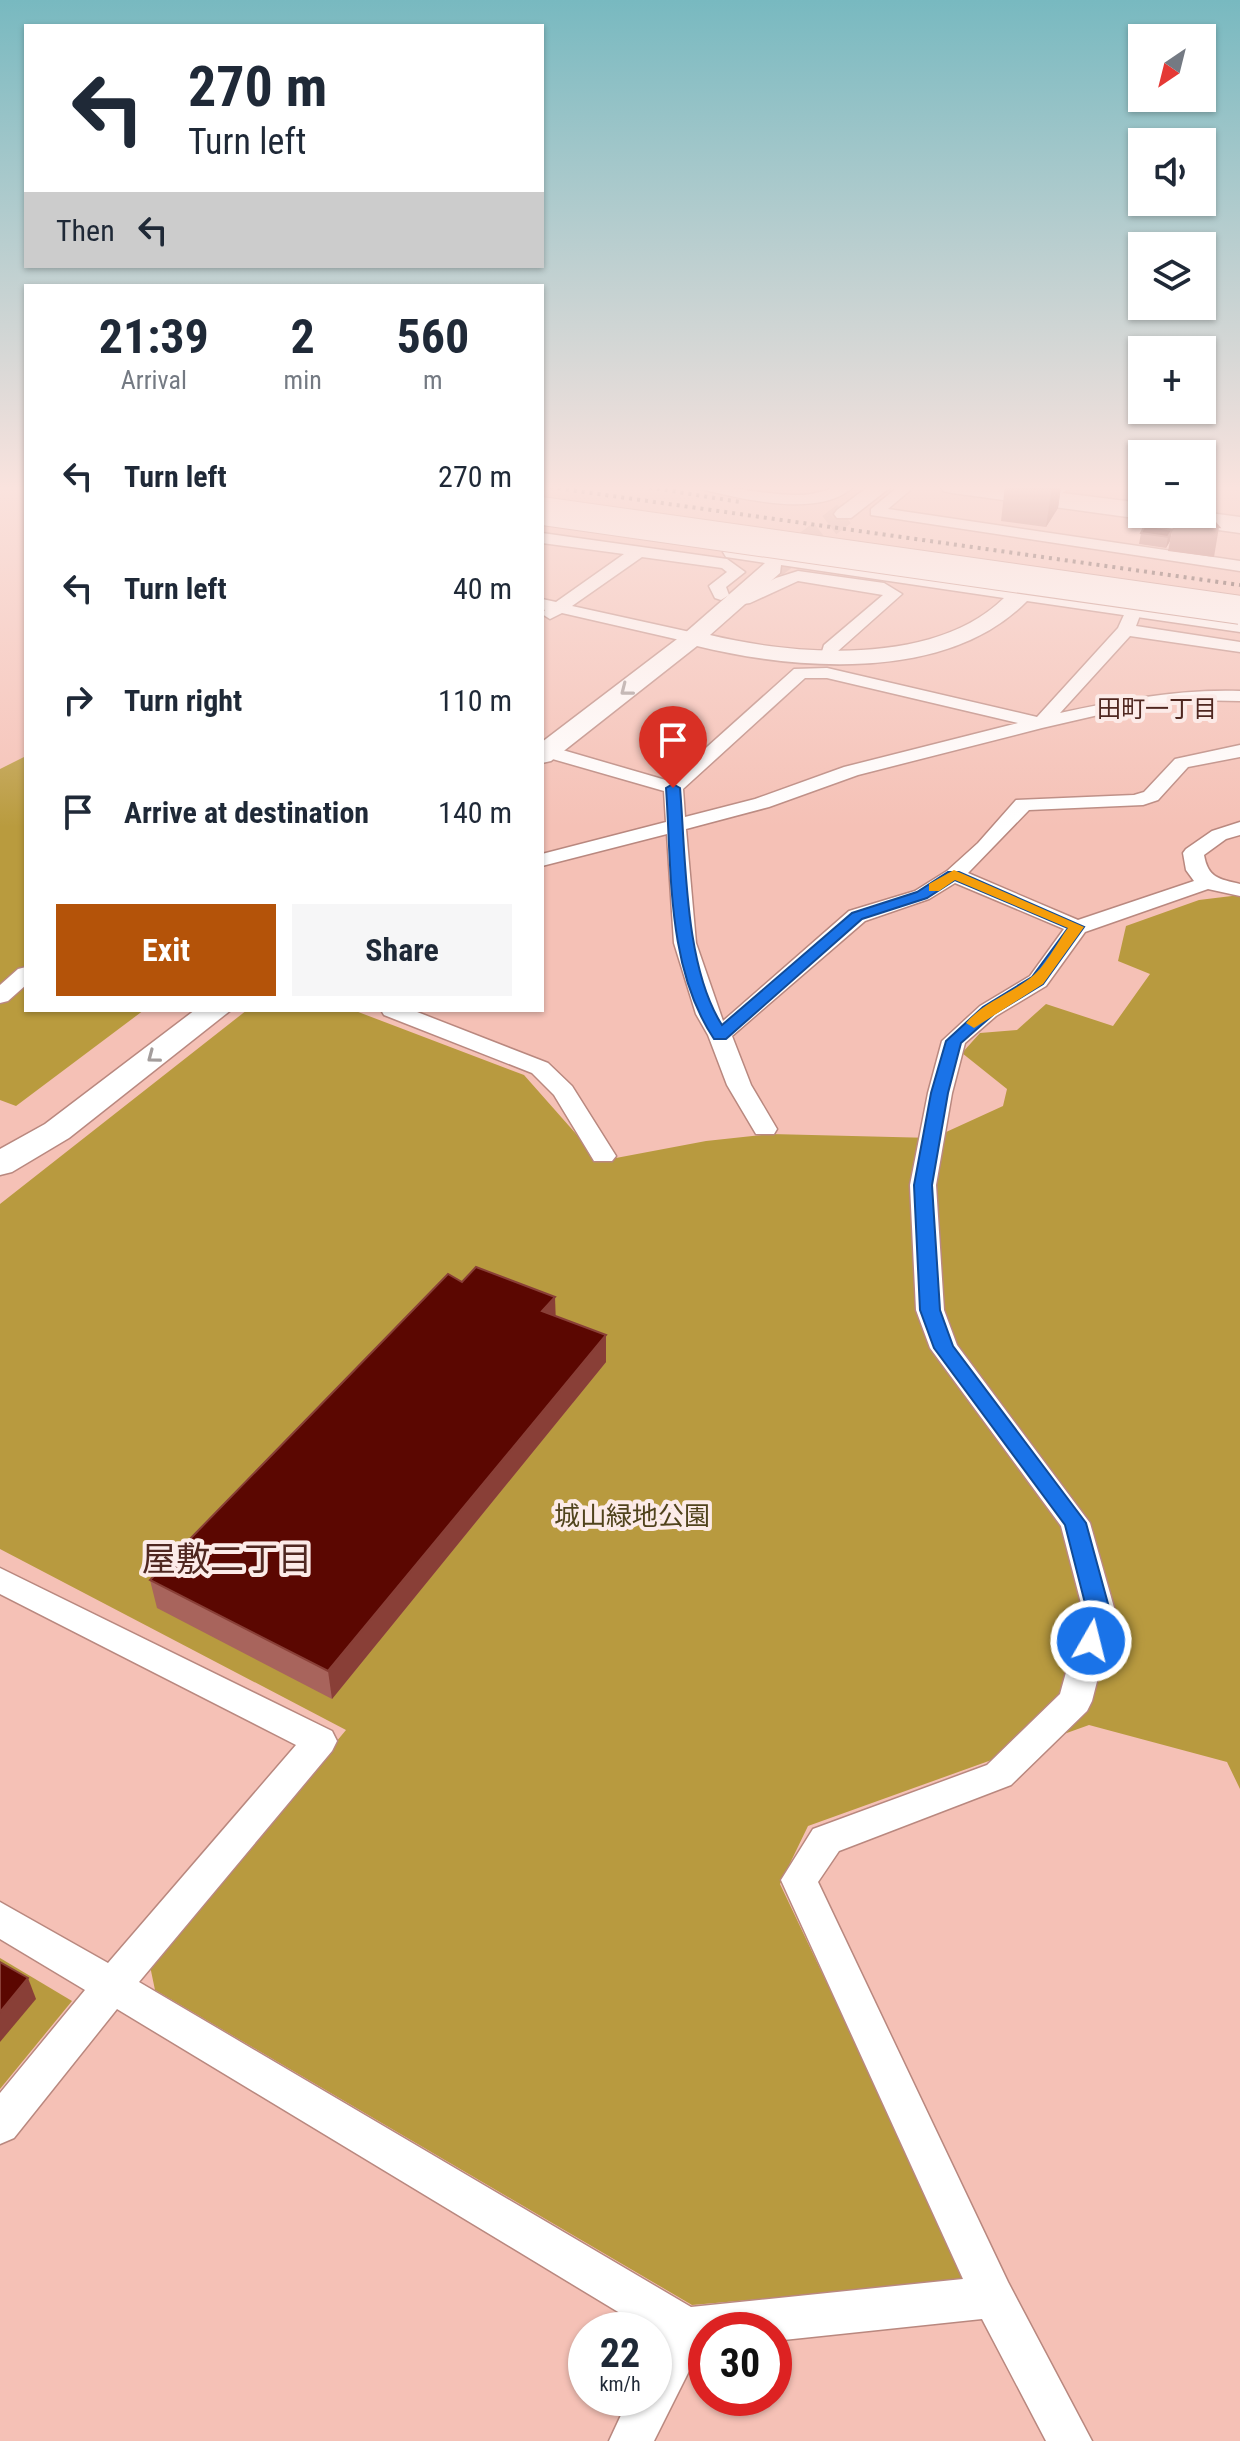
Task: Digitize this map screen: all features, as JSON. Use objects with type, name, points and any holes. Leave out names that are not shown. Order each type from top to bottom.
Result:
[{"type":"highway","points":[[1169,600],[1240,610]]},
{"type":"street","points":[[544,746],[727,600]]},
{"type":"street","points":[[829,658],[830,649],[887,600]]},
{"type":"street","points":[[551,606],[774,655],[829,658],[880,656],[956,639],[987,624],[1014,600]]},
{"type":"street","points":[[1046,600],[1240,647]]},
{"type":"street","points":[[1130,620],[1240,625]]},
{"type":"street","points":[[1041,723],[1130,620]]},
{"type":"street","points":[[765,1129],[739,1085],[720,1035],[707,1014],[685,943],[673,788],[800,673],[827,673],[1041,723]]},
{"type":"street","points":[[544,859],[762,803],[851,771],[1041,723],[1120,705],[1176,697],[1240,696]]},
{"type":"street","points":[[544,747],[673,788]]},
{"type":"street","points":[[720,1035],[857,916],[922,895],[954,875],[985,847],[1023,804],[1136,801],[1151,796],[1182,763],[1240,751]]},
{"type":"street","points":[[1207,883],[1196,870],[1193,853],[1219,835],[1240,828]]},
{"type":"street","points":[[954,875],[1077,927]]},
{"type":"street","points":[[1070,2441],[993,2297],[799,1880],[826,1840],[999,1775],[1075,1701],[1099,1611],[1075,1523],[944,1348],[930,1310],[923,1185],[940,1093],[954,1041],[988,1011],[1038,981],[1077,927],[1207,883],[1240,890]]},
{"type":"street","points":[[0,996],[24,976]]},
{"type":"street","points":[[0,1157],[33,1119],[175,1012]]},
{"type":"street","points":[[0,1164],[57,1131],[212,1012]]},
{"type":"street","points":[[397,1012],[540,1068],[564,1091],[603,1156]]},
{"type":"street","points":[[0,1580],[320,1741],[113,1985],[0,2124]]},
{"type":"street","points":[[0,1919],[687,2329],[993,2297]]},
{"type":"street","points":[[672,2359],[687,2329]]},
{"type":"street","points":[[631,2441],[643,2416]]},
{"type":"green space","name":"城山緑地公園","points":[[1240,895],[1240,1789],[1227,1762],[1089,1725],[808,1826],[780,1884],[968,2281],[692,2305],[155,1990],[150,1966],[346,1730],[0,1549],[0,1204],[244,1012],[358,1012],[524,1075],[600,1161],[706,1141],[771,1134],[933,1138],[1003,1106],[1007,1089],[962,1053],[980,1033],[1017,1030],[1046,1004],[1113,1026],[1150,974],[1118,961],[1126,926],[1199,900]]},
{"type":"green space","points":[[0,1958],[72,2001],[0,2089]]},
{"type":"shaded area","points":[[24,757],[24,1012],[141,1012],[16,1106],[0,1100],[0,769]]},
{"type":"building","points":[[476,1267],[555,1297],[542,1311],[606,1335],[328,1671],[150,1580],[448,1274],[462,1282]]},
{"type":"building","points":[[0,1962],[28,1978],[0,2012]]},
{"type":"slow traffic","points":[[934,888],[954,875],[1077,927],[1038,981],[974,1023]]},
{"type":"district","name":"田町一丁目","points":[[1157,709]]},
{"type":"district","name":"屋敷二丁目","points":[[227,1559]]},
{"type":"route","points":[[673,788],[685,943],[707,1014],[720,1035],[857,916],[922,895],[954,875],[1077,927],[1038,981],[988,1011],[954,1041],[940,1093],[923,1185],[930,1310],[944,1348],[1075,1523],[1099,1611],[1091,1641]]}]
